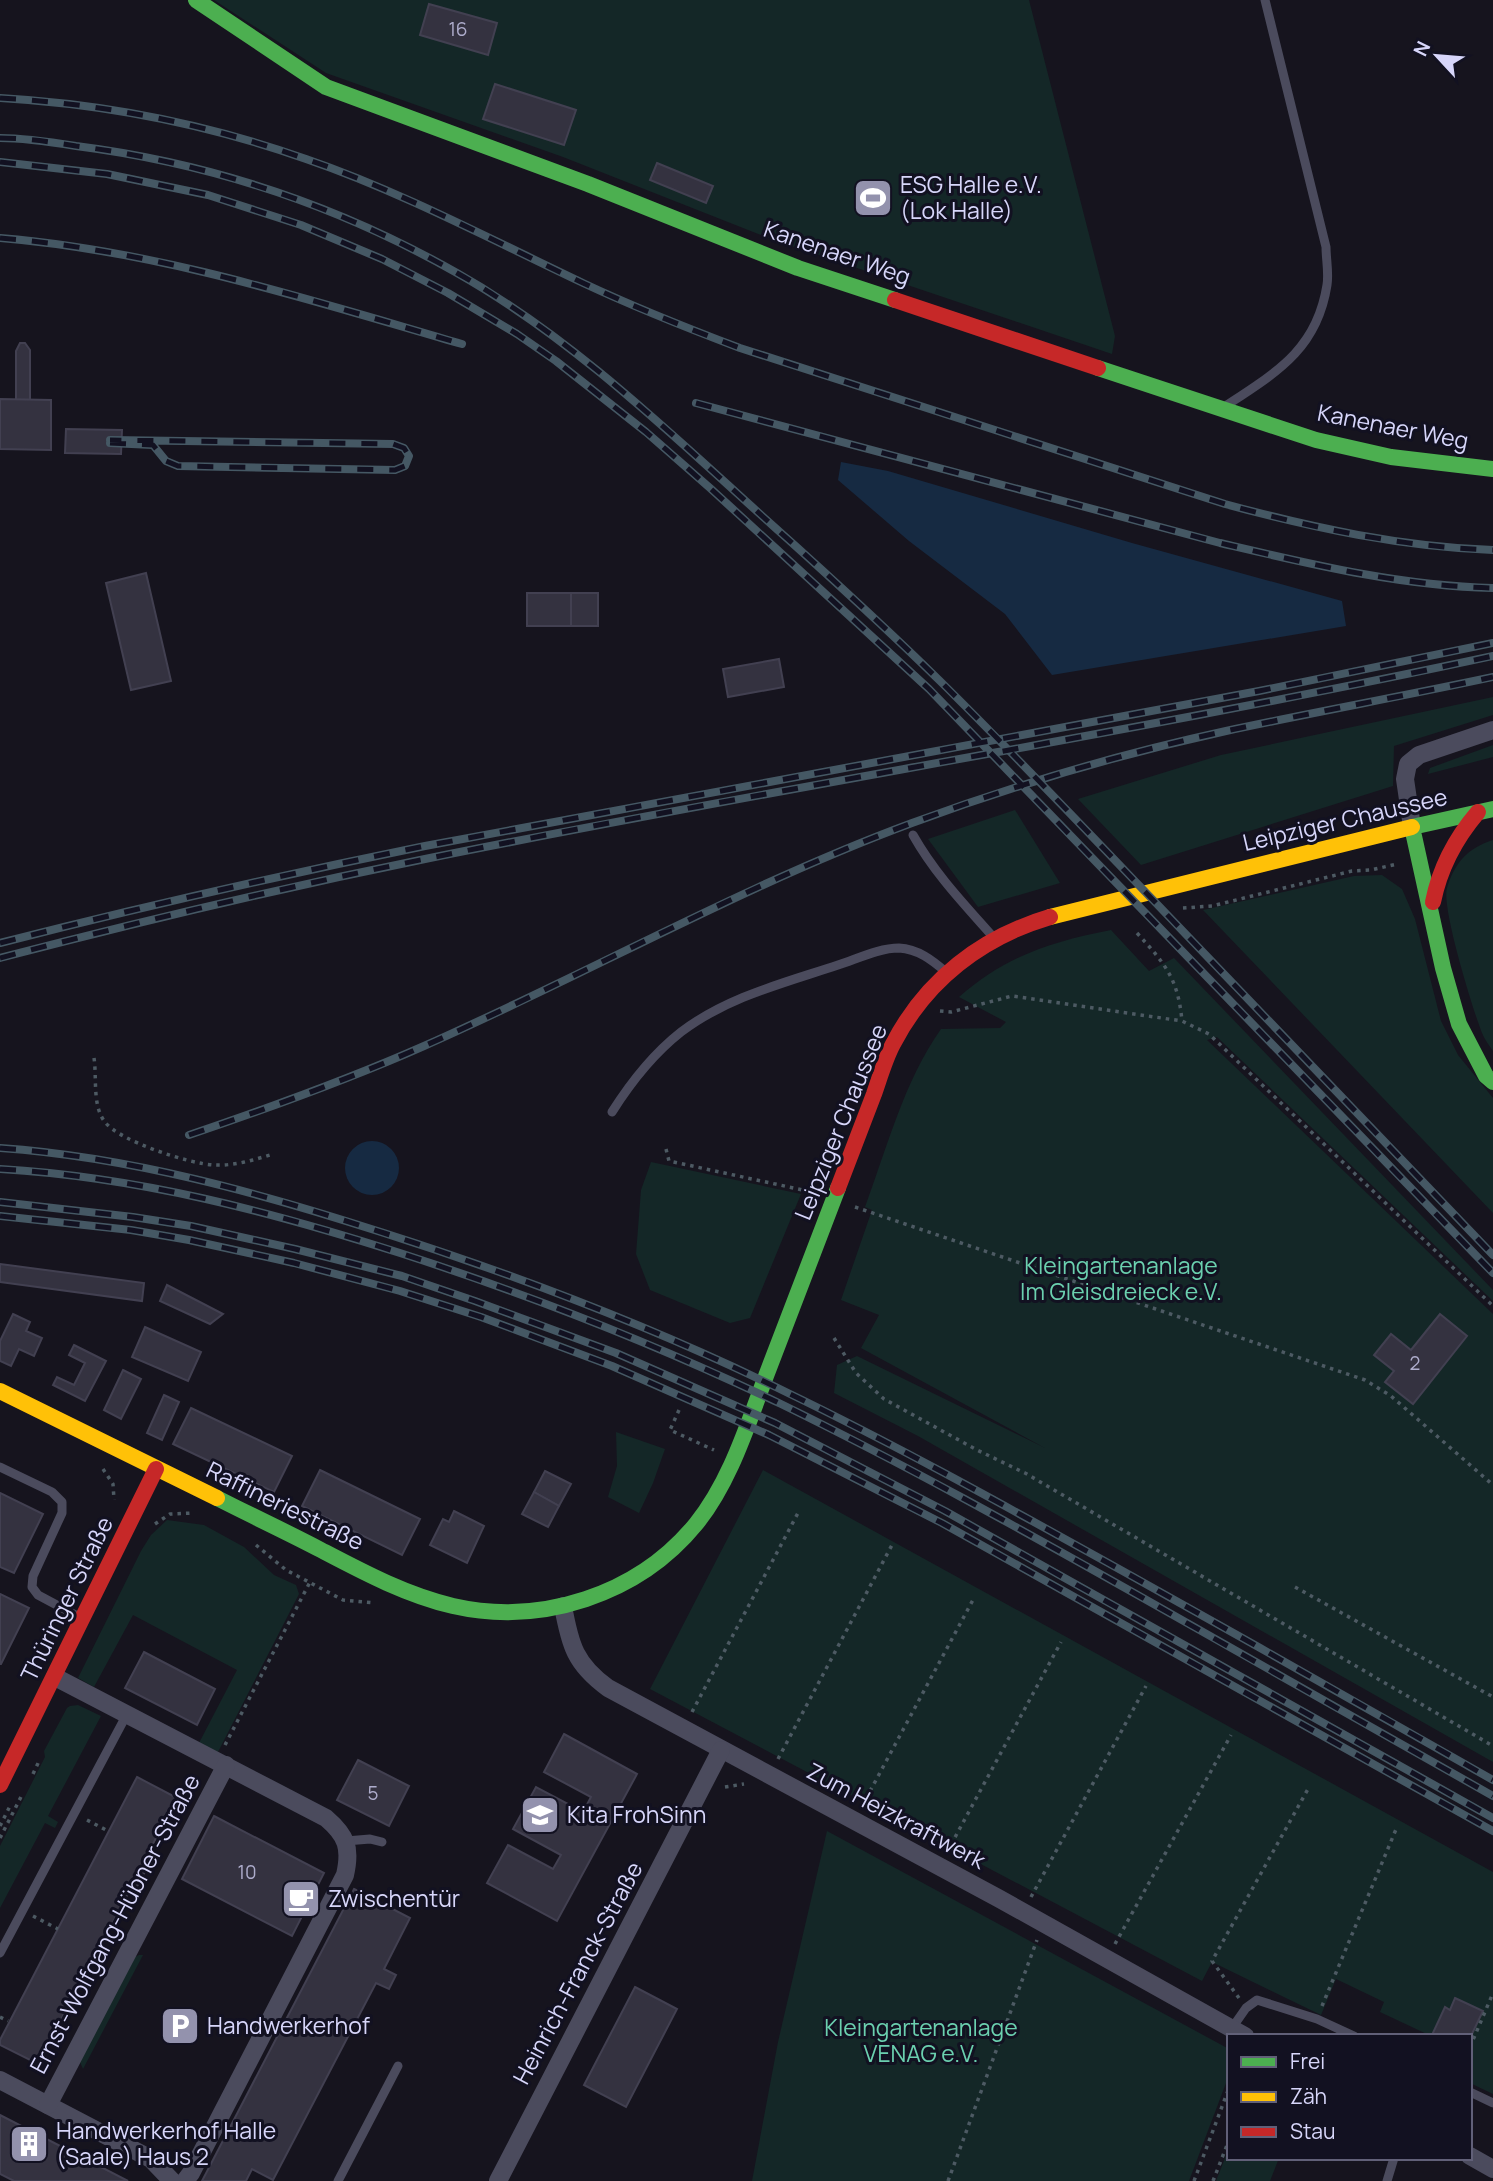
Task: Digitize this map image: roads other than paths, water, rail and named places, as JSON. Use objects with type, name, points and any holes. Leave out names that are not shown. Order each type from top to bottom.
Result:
[{"type":"main road","name":"Kanenaer Weg","points":[[196,0],[326,87],[588,184],[798,268],[1329,443],[1391,457],[1493,469]]},
{"type":"main road","name":"Leipziger Chaussee","points":[[563,1606],[598,1596],[656,1562],[695,1525],[714,1497],[740,1446],[892,1046],[916,1006],[947,974],[978,949],[1022,927],[1257,863],[1486,811]]},
{"type":"main road","points":[[1431,911],[1443,861],[1458,835],[1486,811]]},
{"type":"main road","points":[[1412,827],[1443,968],[1459,1024],[1486,1076],[1493,1082]]},
{"type":"main road","name":"Raffineriestraße","points":[[0,1391],[366,1571],[431,1600],[453,1606],[506,1612],[563,1606]]},
{"type":"main road","name":"Thüringer Straße","points":[[0,1786],[156,1469]]},
{"type":"street","points":[[1412,827],[1405,779],[1408,764],[1419,755],[1493,730]]},
{"type":"street","name":"Zum Heizkraftwerk","points":[[563,1606],[571,1645],[577,1658],[591,1676],[608,1688],[1045,1924],[1238,2032]]},
{"type":"street","points":[[55,1678],[326,1818],[339,1829],[346,1841],[348,1859],[345,1875],[185,2181]]},
{"type":"street","name":"Heinrich-Franck-Straße","points":[[498,2181],[722,1750]]},
{"type":"street","name":"Ernst-Wolfgang-Hübner-Straße","points":[[48,2105],[226,1765]]},
{"type":"street","points":[[0,2080],[151,2159],[172,2181]]},
{"type":"street","points":[[1472,2158],[1493,2169]]},
{"type":"lane","points":[[1223,408],[1270,376],[1303,347],[1319,317],[1327,284],[1326,247],[1265,0]]},
{"type":"lane","points":[[913,835],[943,881],[995,939]]},
{"type":"lane","points":[[612,1112],[647,1064],[682,1032],[705,1016],[754,993],[884,950],[900,948],[924,955],[947,974]]},
{"type":"lane","points":[[0,1467],[52,1492],[62,1502],[62,1513],[33,1576],[32,1587],[38,1595],[82,1618]]},
{"type":"lane","points":[[0,1952],[127,1714]]},
{"type":"lane","points":[[346,1841],[370,1839],[382,1842]]},
{"type":"lane","points":[[1238,2032],[1246,2008],[1257,2000],[1317,2019],[1350,2034]]},
{"type":"lane","points":[[338,2181],[398,2066]]},
{"type":"lane","points":[[1472,2093],[1493,2104]]},
{"type":"lane","points":[[1387,2181],[1393,2160]]},
{"type":"water","points":[[841,462],[888,471],[1342,601],[1346,626],[1052,675],[1005,614],[909,541],[838,480]]},
{"type":"water","points":[[372,1141],[391,1149],[399,1168],[391,1187],[372,1195],[353,1187],[345,1168],[353,1149]]},
{"type":"railway","points":[[0,98],[78,105],[155,118],[231,136],[306,159],[377,186],[446,217],[602,292],[740,348],[1225,504],[1358,535],[1425,545],[1493,550]]},
{"type":"railway","points":[[0,138],[38,140],[126,154],[224,176],[272,191],[367,227],[412,249],[457,273],[541,327],[659,422],[940,681],[1048,790],[1493,1255]]},
{"type":"railway","points":[[0,162],[107,174],[208,195],[301,225],[382,259],[448,293],[556,361],[646,432],[710,488],[929,689],[1493,1273]]},
{"type":"railway","points":[[0,238],[118,254],[234,279],[462,344]]},
{"type":"railway","points":[[696,403],[1254,551],[1389,578],[1493,588]]},
{"type":"railway","points":[[110,440],[393,444],[404,448],[409,456],[405,466],[395,470],[178,466],[166,461],[153,445],[110,443]]},
{"type":"railway","points":[[0,943],[212,892],[425,846],[1259,691],[1493,643]]},
{"type":"railway","points":[[0,958],[212,906],[425,859],[1227,710],[1493,656]]},
{"type":"railway","points":[[189,1135],[308,1093],[395,1058],[788,874],[849,847],[951,809],[1068,771],[1186,740],[1493,677]]},
{"type":"railway","points":[[0,1148],[98,1159],[146,1168],[290,1204],[487,1268],[689,1347],[831,1414],[1002,1504],[1493,1780]]},
{"type":"railway","points":[[0,1169],[51,1173],[153,1188],[302,1223],[449,1269],[641,1341],[781,1404],[918,1474],[1493,1796]]},
{"type":"railway","points":[[0,1202],[191,1226],[295,1249],[402,1276],[616,1353],[775,1423],[945,1511],[1493,1818]]},
{"type":"railway","points":[[0,1216],[131,1230],[294,1263],[400,1291],[481,1317],[612,1366],[769,1435],[942,1523],[1493,1831]]},
{"type":"place","name":"ESG Halle e.V. (Lok Halle)","points":[[873,198]]},
{"type":"place","name":"Kita FrohSinn","points":[[540,1815]]},
{"type":"place","name":"Zwischentür","points":[[301,1899]]},
{"type":"place","name":"Handwerkerhof","points":[[180,2026]]},
{"type":"place","name":"Handwerkerhof Halle (Saale) Haus 2","points":[[29,2144]]},
{"type":"park label","name":"Kleingartenanlage Im Gleisdreieck e.V.","points":[[1121,1279]]},
{"type":"park label","name":"Kleingartenanlage VENAG e.V.","points":[[921,2041]]}]
